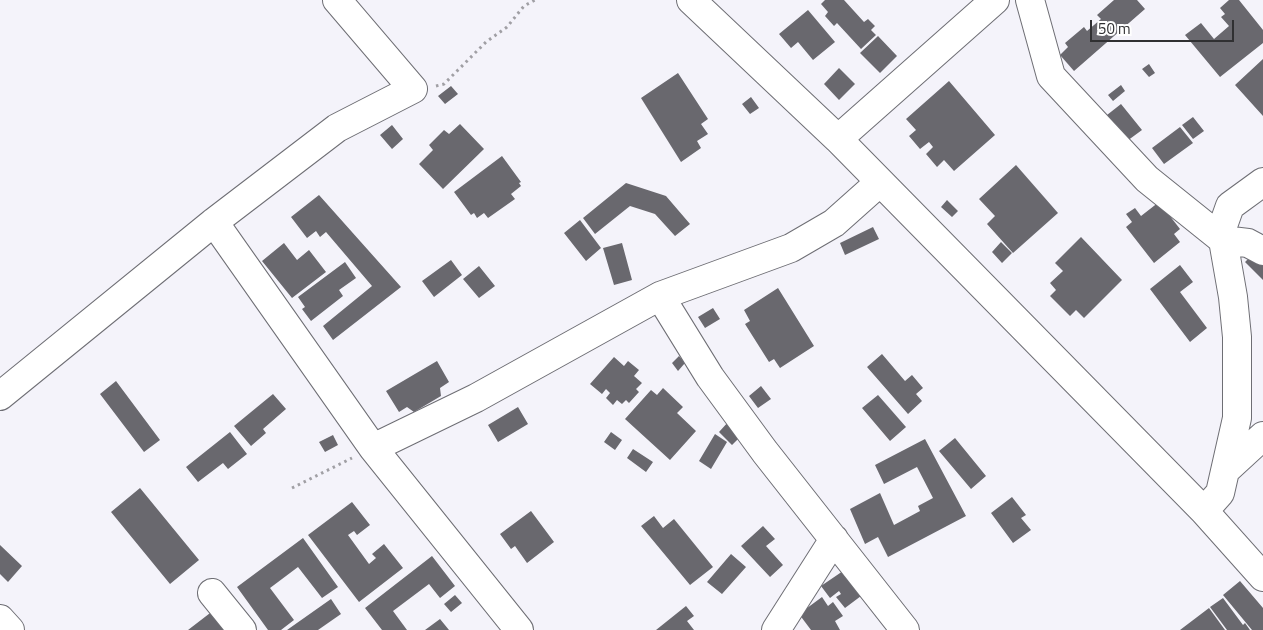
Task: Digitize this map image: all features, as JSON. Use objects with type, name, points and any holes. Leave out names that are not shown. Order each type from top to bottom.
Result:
[{"type":"street","points":[[0,396],[214,222],[337,128],[413,89],[337,0]]},
{"type":"street","points":[[691,0],[838,139],[1204,511],[1263,576]]},
{"type":"street","points":[[838,139],[995,0]]},
{"type":"street","points":[[1030,0],[1052,76],[1147,179],[1221,238],[1248,243],[1263,251]]},
{"type":"street","points":[[373,448],[476,398],[660,296],[791,248],[834,223],[880,182]]},
{"type":"street","points":[[1204,511],[1220,493],[1237,418],[1238,337],[1233,297],[1221,238],[1230,206],[1263,182]]},
{"type":"street","points":[[214,222],[373,448],[519,630]]},
{"type":"street","points":[[660,296],[710,377],[764,452],[905,630]]},
{"type":"street","points":[[1226,470],[1263,436]]},
{"type":"street","points":[[776,630],[834,539]]},
{"type":"street","points":[[212,593],[242,630]]},
{"type":"street","points":[[0,619],[10,630]]},
{"type":"path","points":[[413,89],[444,84],[486,42],[507,26],[524,6],[535,0]]},
{"type":"path","points":[[292,488],[373,448]]},
{"type":"building","points":[[825,0],[844,0],[864,22],[868,19],[875,26],[871,30],[876,35],[861,49],[837,23],[834,26],[825,16],[828,12],[821,4]]},
{"type":"building","points":[[1114,0],[1137,0],[1145,9],[1074,71],[1060,55],[1068,47],[1065,43],[1084,27],[1087,31],[1101,19],[1097,15]]},
{"type":"building","points":[[1229,0],[1239,0],[1263,30],[1263,43],[1220,77],[1185,35],[1201,23],[1214,39],[1229,26],[1221,17],[1225,14],[1220,8]]},
{"type":"building","points":[[808,10],[835,42],[813,60],[798,42],[791,48],[779,34]]},
{"type":"building","points":[[878,36],[897,56],[880,73],[860,53]]},
{"type":"building","points":[[1263,59],[1263,116],[1235,85]]},
{"type":"building","points":[[1149,64],[1155,73],[1149,77],[1142,69]]},
{"type":"building","points":[[839,68],[855,84],[839,100],[824,84]]},
{"type":"building","points":[[678,73],[708,119],[701,124],[708,134],[697,141],[701,148],[681,162],[641,98]]},
{"type":"building","points":[[949,81],[995,135],[954,171],[944,160],[937,167],[926,154],[933,147],[929,142],[920,149],[909,136],[916,130],[906,119]]},
{"type":"building","points":[[1121,85],[1125,91],[1113,101],[1108,95]]},
{"type":"building","points":[[451,86],[458,94],[445,104],[438,96]]},
{"type":"building","points":[[751,97],[759,108],[750,114],[742,104]]},
{"type":"building","points":[[1121,104],[1142,130],[1127,141],[1107,115]]},
{"type":"building","points":[[1193,117],[1204,131],[1193,139],[1182,125]]},
{"type":"building","points":[[460,124],[484,149],[443,189],[419,164],[433,150],[429,145],[444,130],[449,134]]},
{"type":"building","points":[[392,125],[403,139],[392,149],[380,135]]},
{"type":"building","points":[[1180,127],[1193,143],[1164,164],[1152,148]]},
{"type":"building","points":[[502,156],[521,182],[519,183],[521,186],[511,194],[515,199],[488,218],[484,213],[477,218],[474,213],[471,215],[454,192]]},
{"type":"building","points":[[1016,165],[1058,213],[1013,253],[987,224],[995,216],[979,199]]},
{"type":"building","points":[[626,183],[666,196],[690,224],[675,236],[655,214],[630,206],[595,234],[583,218]]},
{"type":"building","points":[[319,195],[401,287],[333,340],[323,326],[372,286],[326,232],[320,237],[316,231],[307,238],[291,217]]},
{"type":"building","points":[[947,200],[958,211],[952,217],[941,207]]},
{"type":"building","points":[[1159,202],[1180,229],[1174,234],[1180,242],[1154,263],[1126,227],[1132,222],[1126,214],[1135,208],[1141,216]]},
{"type":"building","points":[[580,220],[601,248],[586,261],[564,233]]},
{"type":"building","points":[[873,227],[879,239],[845,255],[840,243]]},
{"type":"building","points":[[1081,237],[1122,280],[1084,318],[1076,310],[1070,316],[1050,296],[1056,290],[1050,283],[1063,271],[1055,263]]},
{"type":"building","points":[[1001,242],[1012,253],[1002,263],[992,252]]},
{"type":"building","points":[[284,243],[297,260],[309,250],[326,272],[292,298],[262,261]]},
{"type":"building","points":[[622,243],[632,280],[614,285],[603,248]]},
{"type":"building","points":[[1257,250],[1263,256],[1263,280],[1245,262]]},
{"type":"building","points":[[451,260],[462,275],[434,297],[422,281]]},
{"type":"building","points":[[345,262],[356,278],[339,290],[343,296],[311,321],[302,309],[305,307],[298,297]]},
{"type":"building","points":[[1180,265],[1193,282],[1180,292],[1207,328],[1190,342],[1150,289]]},
{"type":"building","points":[[479,266],[495,286],[479,298],[463,279]]},
{"type":"building","points":[[778,288],[814,346],[780,368],[774,359],[769,362],[745,324],[750,321],[744,310]]},
{"type":"building","points":[[713,308],[720,319],[705,328],[698,317]]},
{"type":"building","points":[[882,354],[905,381],[912,375],[923,388],[916,394],[922,401],[908,414],[867,367]]},
{"type":"building","points":[[679,356],[685,363],[678,371],[672,363]]},
{"type":"building","points":[[614,357],[624,366],[628,361],[639,370],[634,376],[642,383],[636,389],[639,392],[629,403],[626,400],[622,404],[617,400],[613,405],[606,398],[610,393],[606,389],[602,394],[590,384]]},
{"type":"building","points":[[437,361],[449,382],[440,388],[441,396],[414,412],[407,407],[399,412],[386,391]]},
{"type":"building","points":[[116,381],[160,440],[144,452],[100,394]]},
{"type":"building","points":[[761,386],[771,399],[758,408],[749,396]]},
{"type":"building","points":[[663,388],[683,407],[677,413],[696,431],[670,460],[625,419],[651,390],[657,395]]},
{"type":"building","points":[[273,394],[286,409],[263,429],[266,433],[251,446],[234,426]]},
{"type":"building","points":[[878,395],[906,427],[890,441],[862,408]]},
{"type":"building","points":[[518,407],[528,424],[498,442],[488,425]]},
{"type":"building","points":[[729,421],[742,435],[732,445],[719,432]]},
{"type":"building","points":[[230,432],[247,454],[228,469],[223,463],[198,482],[186,467]]},
{"type":"building","points":[[611,432],[622,440],[615,450],[604,442]]},
{"type":"building","points":[[715,434],[727,442],[711,469],[699,461]]},
{"type":"building","points":[[333,435],[338,445],[325,452],[319,442]]},
{"type":"building","points":[[955,438],[986,476],[971,489],[939,451]]},
{"type":"building","points":[[925,439],[966,516],[888,557],[878,537],[865,544],[850,509],[880,493],[894,525],[920,511],[918,506],[933,498],[917,467],[884,484],[875,465]]},
{"type":"building","points":[[633,449],[653,462],[646,472],[627,458]]},
{"type":"building","points":[[140,488],[199,560],[170,584],[111,512]]},
{"type":"building","points":[[1012,497],[1026,515],[1021,518],[1031,530],[1013,543],[991,513]]},
{"type":"building","points":[[352,502],[370,525],[357,535],[354,531],[348,535],[369,564],[376,558],[372,554],[384,544],[403,568],[359,602],[308,535]]},
{"type":"building","points":[[531,511],[554,542],[527,563],[515,546],[511,549],[500,534]]},
{"type":"building","points":[[654,516],[663,528],[674,519],[713,567],[690,585],[641,526]]},
{"type":"building","points":[[763,526],[775,539],[766,546],[783,565],[770,577],[741,546]]},
{"type":"building","points":[[303,538],[338,587],[322,598],[298,567],[270,588],[294,620],[281,630],[268,630],[237,587]]},
{"type":"building","points":[[0,545],[22,566],[8,582],[0,574]]},
{"type":"building","points":[[731,554],[746,567],[722,594],[707,582]]},
{"type":"building","points":[[432,556],[455,586],[440,598],[429,584],[393,611],[407,630],[382,630],[365,608]]},
{"type":"building","points":[[843,571],[861,596],[845,608],[836,597],[841,594],[839,591],[830,598],[821,586]]},
{"type":"building","points":[[1240,581],[1263,608],[1263,630],[1252,630],[1223,595]]},
{"type":"building","points":[[455,595],[462,603],[451,612],[444,604]]},
{"type":"building","points":[[822,597],[828,606],[833,602],[843,616],[835,621],[840,630],[811,630],[799,614]]},
{"type":"building","points":[[1223,598],[1243,625],[1245,623],[1250,630],[1227,630],[1210,607]]},
{"type":"building","points":[[331,599],[341,614],[318,630],[287,630]]},
{"type":"building","points":[[686,606],[694,616],[687,621],[694,630],[656,630]]},
{"type":"building","points":[[1209,608],[1225,630],[1180,630]]},
{"type":"building","points":[[214,610],[228,630],[188,630]]},
{"type":"building","points":[[440,619],[449,630],[425,630]]}]
